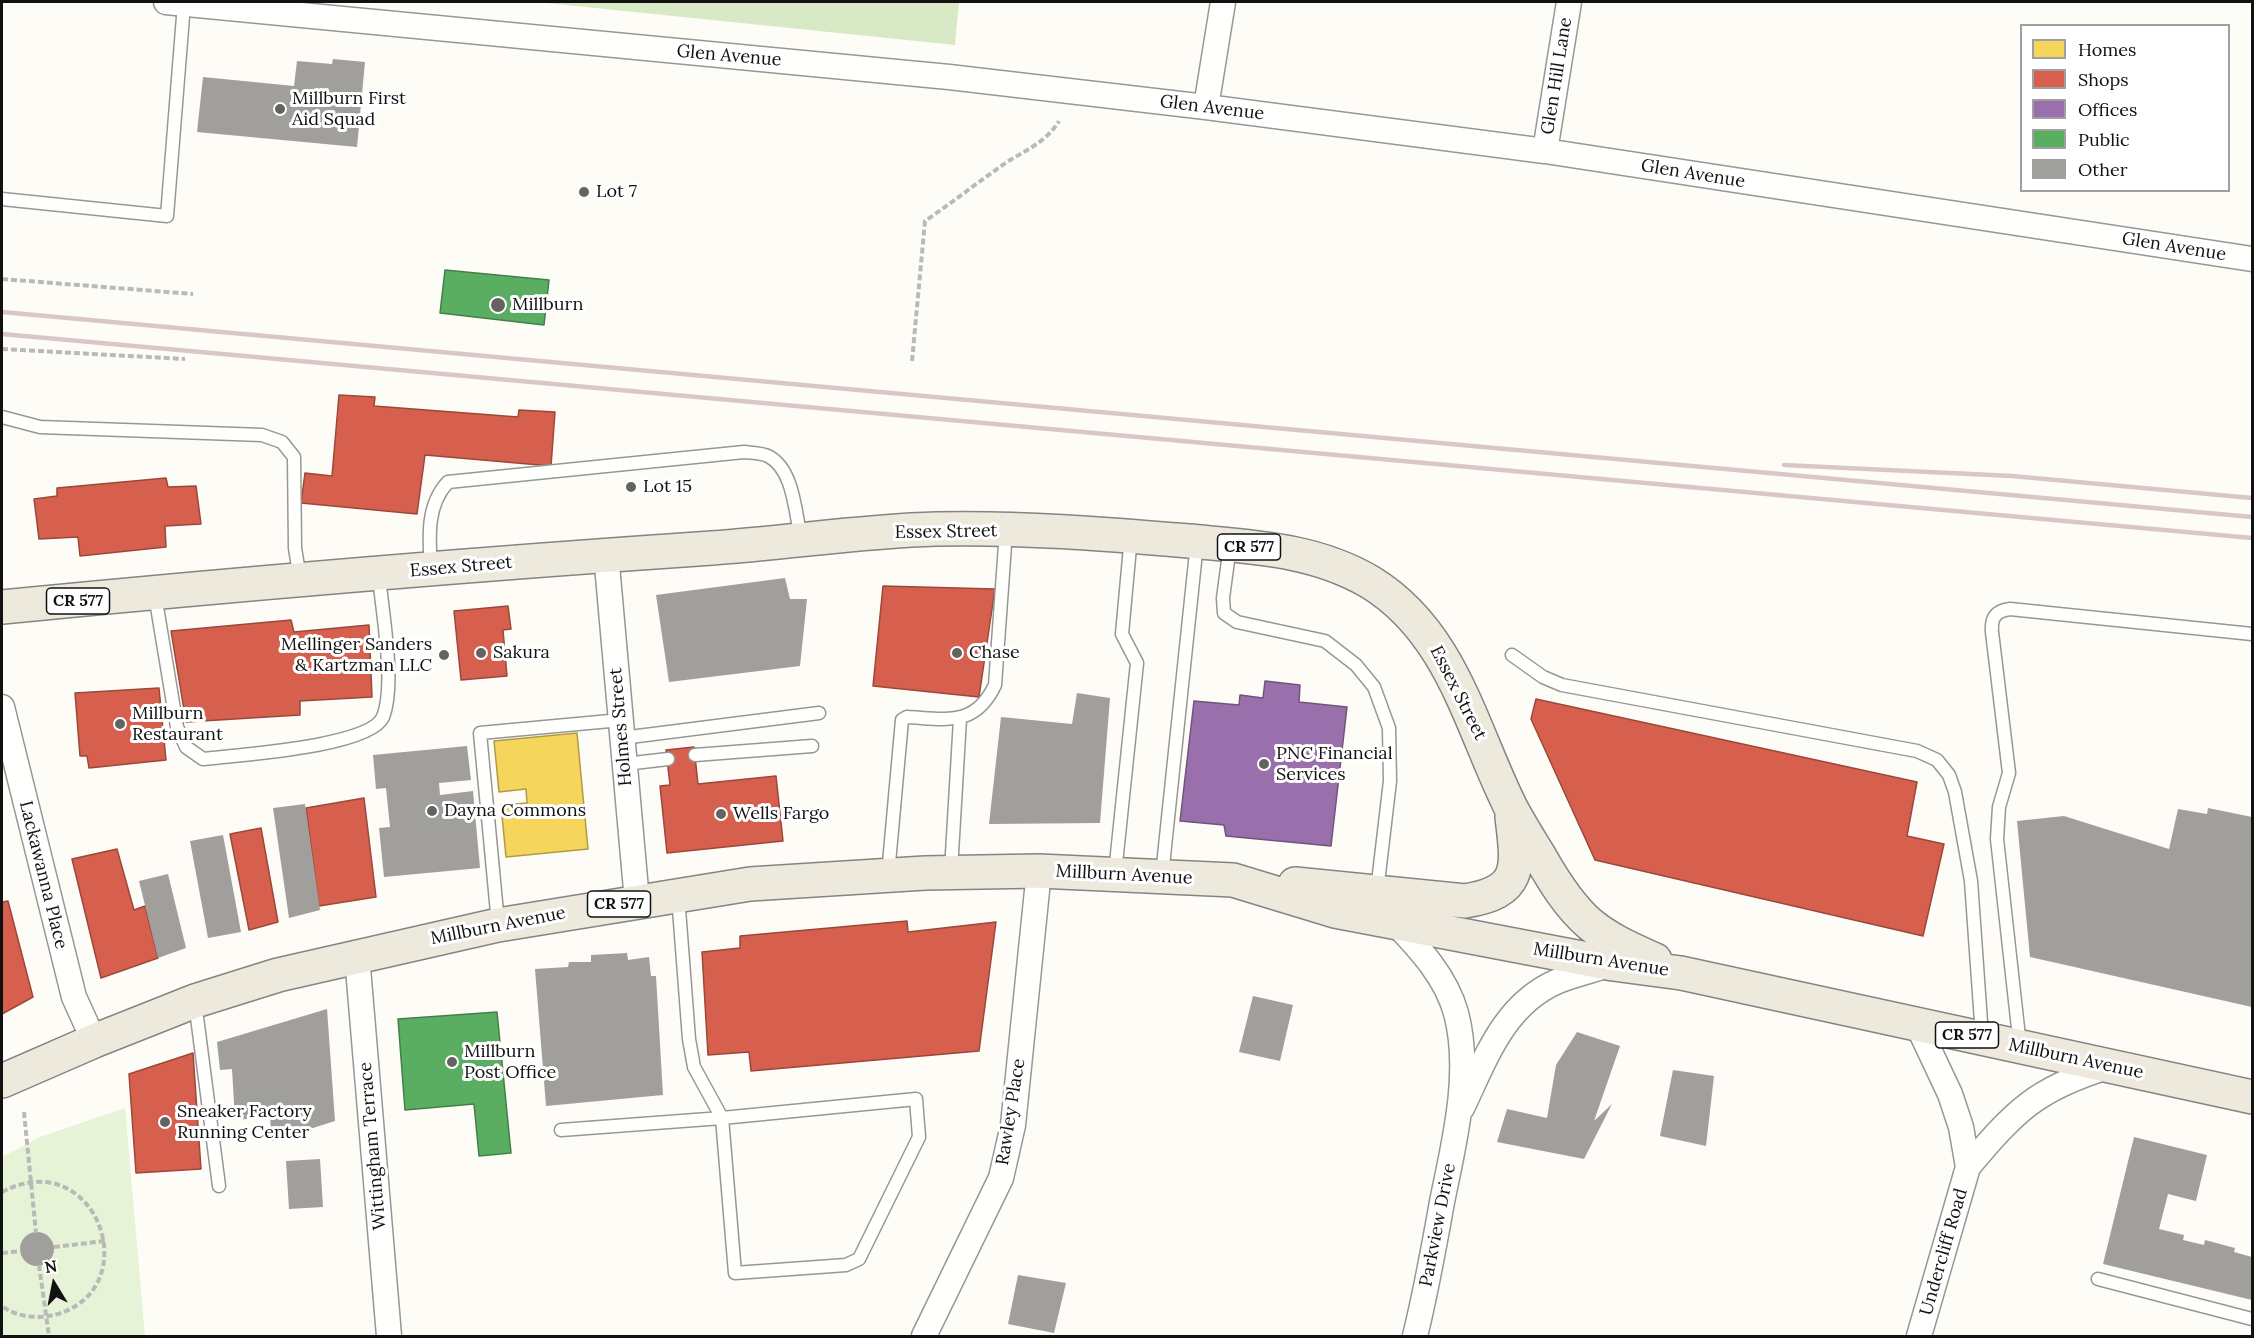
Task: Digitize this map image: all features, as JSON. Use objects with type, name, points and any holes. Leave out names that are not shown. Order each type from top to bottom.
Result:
[{"type":"main road","name":"Essex Street","points":[[2,607],[606,554],[938,529],[1131,536],[1283,549],[1338,566],[1376,585],[1417,620],[1450,670],[1511,808],[1548,872],[1569,901],[1590,924],[1613,940],[1681,973]]},
{"type":"main road","points":[[1233,880],[1376,891],[1465,901],[1491,897],[1502,890],[1512,877],[1517,858],[1511,808]]},
{"type":"main road","name":"Millburn Avenue","points":[[2,1081],[195,1001],[278,975],[498,925],[750,884],[951,873],[1039,871],[1233,880],[1335,911],[1612,964],[1681,973],[2253,1097]]},
{"type":"street","points":[[1206,107],[1223,2]]},
{"type":"street","name":"Glen Hill Lane","points":[[1545,151],[1569,2]]},
{"type":"street","name":"Glen Avenue","points":[[175,3],[949,77],[1206,107],[1545,151],[2253,259]]},
{"type":"street","name":"Holmes Street","points":[[606,554],[637,901]]},
{"type":"street","name":"Lackawanna Place","points":[[2,707],[74,997],[94,1041]]},
{"type":"street","name":"Rawley Place","points":[[924,1336],[1001,1178],[1013,1125],[1039,871]]},
{"type":"street","name":"Parkview Drive","points":[[1395,923],[1423,952],[1442,980],[1455,1012],[1461,1046],[1460,1113],[1415,1336]]},
{"type":"street","name":"Wittingham Terrace","points":[[357,956],[389,1336]]},
{"type":"street","name":"Parkview Drive","points":[[1460,1113],[1496,1037],[1510,1015],[1527,1000],[1558,981],[1612,964]]},
{"type":"street","name":"Undercliff Road","points":[[1917,1024],[1950,1094],[1961,1127],[1968,1167]]},
{"type":"street","name":"Undercliff Road","points":[[1919,1336],[1968,1167],[2003,1125],[2045,1091],[2068,1079],[2107,1067]]},
{"type":"lane","points":[[2,199],[167,216],[175,3]]},
{"type":"lane","points":[[2,417],[40,427],[262,435],[282,442],[294,457],[295,548],[300,581]]},
{"type":"lane","points":[[431,569],[429,537],[432,515],[438,492],[448,482],[744,452],[767,455],[781,466],[787,478],[801,539]]},
{"type":"lane","points":[[888,876],[902,720],[907,717],[960,719],[987,703],[995,685],[1006,531]]},
{"type":"lane","points":[[1115,874],[1137,663],[1122,634],[1131,536]]},
{"type":"lane","points":[[1162,876],[1197,542]]},
{"type":"lane","points":[[1230,545],[1222,598],[1224,613],[1237,622],[1324,641],[1356,665],[1374,687],[1389,728],[1390,781],[1376,891]]},
{"type":"lane","points":[[155,594],[177,728],[186,747],[203,759],[343,741],[366,732],[382,719],[388,692],[379,574]]},
{"type":"lane","points":[[2020,1047],[1997,839],[2000,807],[2009,773],[1992,632],[1994,617],[1997,612],[2010,609],[2253,634]]},
{"type":"lane","points":[[1512,655],[1543,677],[1562,685],[1917,751],[1937,760],[1949,775],[1955,792],[1971,881],[1982,1038]]},
{"type":"lane","points":[[498,925],[480,733],[622,729],[819,713]]},
{"type":"lane","points":[[951,873],[960,719]]},
{"type":"lane","points":[[695,755],[812,746]]},
{"type":"lane","points":[[625,764],[668,759]]},
{"type":"lane","points":[[561,1130],[722,1118],[916,1099],[919,1137],[859,1259],[846,1265],[735,1273],[722,1118],[694,1067],[689,1039],[678,894]]},
{"type":"lane","points":[[195,1001],[219,1186]]},
{"type":"lane","points":[[2098,1280],[2253,1319]]},
{"type":"path","points":[[912,361],[925,221],[997,169],[1043,141],[1051,135],[1059,121]]},
{"type":"path","points":[[2,279],[193,294]]},
{"type":"path","points":[[2,349],[185,359]]},
{"type":"path","points":[[24,1112],[29,1182],[36,1233]]},
{"type":"path","points":[[2,1192],[29,1182],[48,1182],[64,1187],[80,1196],[92,1209],[105,1241],[103,1264],[95,1285],[74,1306],[46,1316],[25,1316],[2,1306]]},
{"type":"path","points":[[54,1247],[105,1241]]},
{"type":"path","points":[[2,1253],[21,1251]]},
{"type":"path","points":[[39,1265],[49,1336]]},
{"type":"green space","points":[[537,2],[959,2],[955,45]]},
{"type":"green space","points":[[125,1108],[145,1336],[2,1336],[2,1157],[40,1137]]},
{"type":"building: Homes","points":[[577,733],[588,849],[506,857],[501,805],[527,803],[526,789],[499,792],[494,741]]},
{"type":"building: Shops","points":[[339,395],[375,397],[374,406],[518,417],[519,410],[555,412],[551,466],[425,455],[417,514],[301,503],[305,473],[332,476]]},
{"type":"building: Shops","points":[[166,478],[168,487],[196,486],[201,524],[165,526],[166,547],[80,556],[78,537],[39,539],[34,499],[57,496],[57,488]]},
{"type":"building: Shops","points":[[883,586],[995,589],[979,697],[873,686]]},
{"type":"building: Shops","name":"Sakura","points":[[508,606],[511,629],[503,630],[507,676],[461,680],[454,611]]},
{"type":"building: Shops","points":[[291,620],[294,632],[369,625],[372,697],[300,701],[300,715],[186,722],[171,631]]},
{"type":"building: Shops","name":"Millburn Restaurant","points":[[159,688],[166,760],[89,768],[87,756],[80,756],[75,693]]},
{"type":"building: Shops","points":[[1536,699],[1917,782],[1907,836],[1944,844],[1923,936],[1595,860],[1531,719]]},
{"type":"building: Shops","name":"Wells Fargo","points":[[694,747],[698,784],[776,776],[783,841],[667,853],[660,786],[670,785],[666,750]]},
{"type":"building: Shops","points":[[364,798],[376,897],[319,906],[306,808]]},
{"type":"building: Shops","points":[[261,828],[278,922],[249,930],[230,834]]},
{"type":"building: Shops","points":[[117,849],[134,910],[145,906],[158,958],[101,978],[72,859]]},
{"type":"building: Shops","points":[[8,901],[33,997],[2,1014],[2,902]]},
{"type":"building: Shops","points":[[907,921],[908,932],[996,922],[979,1051],[751,1071],[749,1052],[708,1055],[702,952],[740,948],[740,936]]},
{"type":"building: Shops","name":"Sneaker Factory Running Center","points":[[193,1053],[201,1169],[136,1173],[129,1074]]},
{"type":"building: Offices","name":"PNC Financial Services","points":[[1265,681],[1300,685],[1299,702],[1347,707],[1331,846],[1226,836],[1224,825],[1180,821],[1194,701],[1239,705],[1240,695],[1263,698]]},
{"type":"building: Public","points":[[445,270],[549,280],[544,325],[440,313]]},
{"type":"building: Public","name":"Millburn Post Office","points":[[497,1012],[511,1153],[479,1156],[474,1104],[405,1110],[398,1019]]},
{"type":"building: Other","name":"Millburn First Aid Squad","points":[[333,59],[365,62],[357,147],[197,132],[203,77],[294,86],[297,61],[332,64]]},
{"type":"building: Other","points":[[785,578],[790,599],[807,599],[800,666],[669,682],[656,595]]},
{"type":"building: Other","points":[[1077,693],[1110,698],[1100,823],[989,824],[1001,717],[1072,724]]},
{"type":"building: Other","name":"Dayna Commons","points":[[467,746],[471,780],[439,783],[440,795],[473,791],[480,868],[384,877],[379,828],[390,827],[386,788],[376,789],[373,755]]},
{"type":"building: Other","points":[[305,804],[320,910],[289,918],[273,808]]},
{"type":"building: Other","points":[[2208,808],[2252,817],[2252,1007],[2030,957],[2017,821],[2064,816],[2169,849],[2178,809],[2207,814]]},
{"type":"building: Other","points":[[223,835],[241,932],[208,938],[190,841]]},
{"type":"building: Other","points":[[168,874],[186,948],[158,958],[139,881]]},
{"type":"building: Other","points":[[627,953],[628,960],[649,957],[651,976],[656,976],[663,1095],[546,1106],[535,969],[568,967],[569,962],[591,962],[591,955]]},
{"type":"building: Other","points":[[1253,996],[1293,1005],[1280,1061],[1239,1052]]},
{"type":"building: Other","points":[[327,1009],[335,1121],[272,1141],[270,1117],[235,1120],[232,1069],[220,1070],[217,1042]]},
{"type":"building: Other","points":[[1577,1032],[1620,1046],[1594,1121],[1612,1104],[1584,1159],[1497,1142],[1507,1109],[1547,1118],[1556,1065]]},
{"type":"building: Other","points":[[1673,1070],[1714,1076],[1706,1146],[1660,1136]]},
{"type":"building: Other","points":[[2134,1137],[2207,1155],[2196,1201],[2168,1194],[2159,1229],[2184,1235],[2183,1240],[2204,1245],[2205,1240],[2235,1248],[2234,1252],[2252,1257],[2252,1300],[2103,1264]]},
{"type":"building: Other","points":[[320,1159],[323,1207],[289,1209],[286,1161]]},
{"type":"building: Other","points":[[37,1232],[49,1237],[54,1249],[49,1261],[37,1266],[25,1261],[20,1249],[25,1237]]},
{"type":"building: Other","points":[[1018,1275],[1066,1283],[1054,1333],[1008,1324]]},
{"type":"railway","points":[[2,312],[2252,517]]},
{"type":"railway","points":[[2,334],[2252,538]]},
{"type":"railway","points":[[1784,465],[2012,476],[2252,498]]},
{"type":"place","name":"Millburn First Aid Squad","points":[[280,109]]},
{"type":"place","name":"Lot 7","points":[[584,192]]},
{"type":"place","name":"Millburn","points":[[498,305]]},
{"type":"place","name":"Lot 15","points":[[631,487]]},
{"type":"place","name":"Sakura","points":[[481,653]]},
{"type":"place","name":"Chase","points":[[957,653]]},
{"type":"place","name":"Mellinger Sanders & Kartzman LLC","points":[[444,655]]},
{"type":"place","name":"Millburn Restaurant","points":[[120,724]]},
{"type":"place","name":"PNC Financial Services","points":[[1264,764]]},
{"type":"place","name":"Dayna Commons","points":[[432,811]]},
{"type":"place","name":"Wells Fargo","points":[[721,814]]},
{"type":"place","name":"Millburn Post Office","points":[[452,1062]]},
{"type":"place","name":"Sneaker Factory Running Center","points":[[165,1122]]}]
